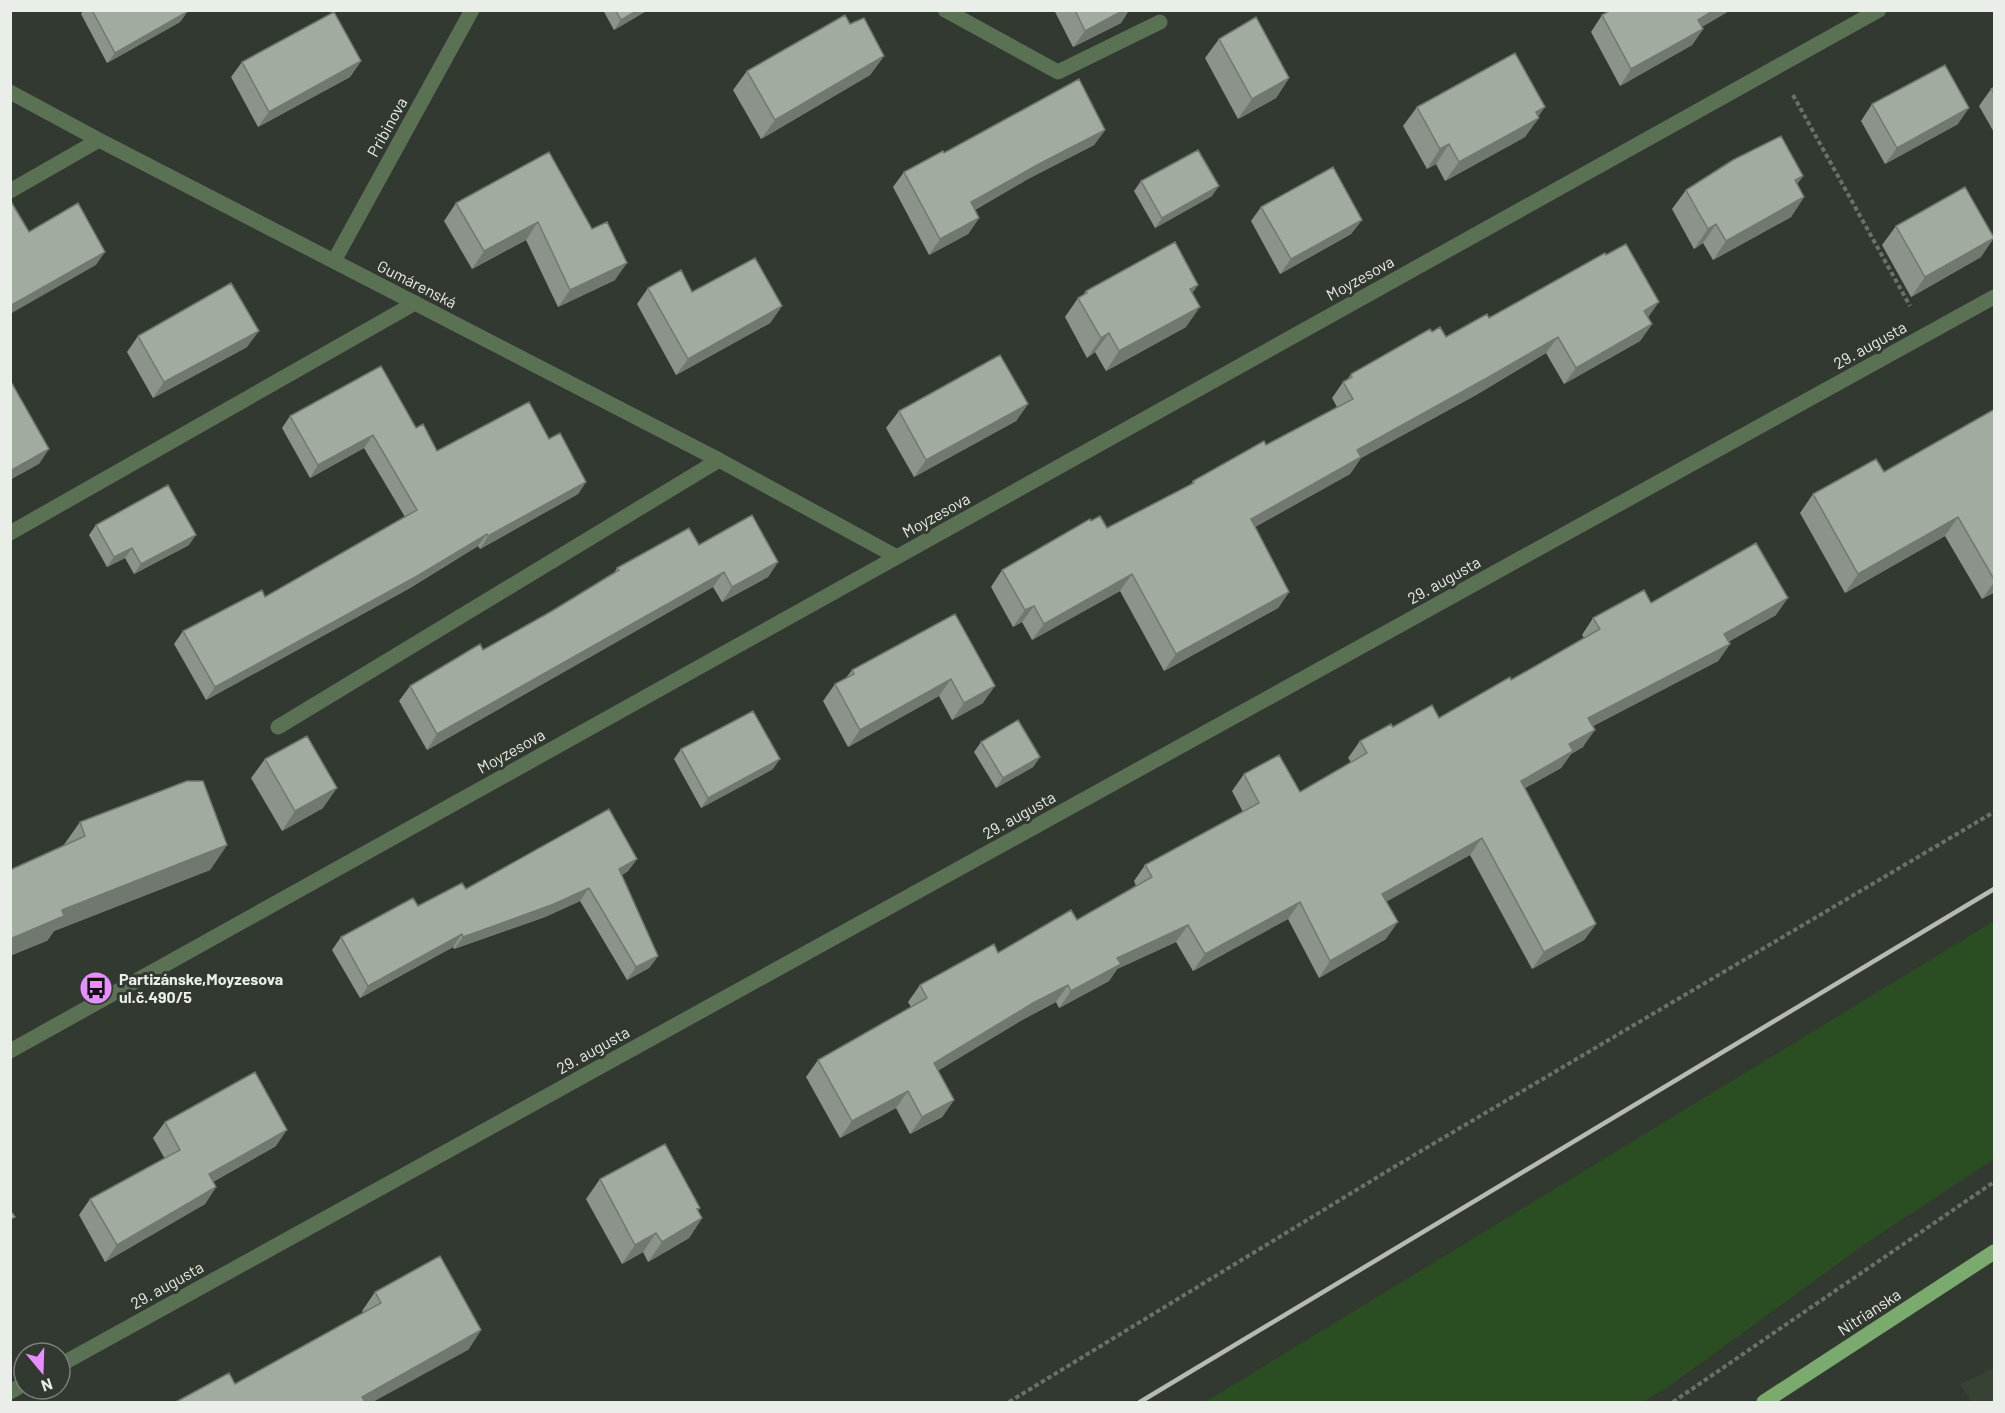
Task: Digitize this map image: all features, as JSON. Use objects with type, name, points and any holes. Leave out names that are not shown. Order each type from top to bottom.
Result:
[{"type":"main road","name":"Nitrianska","points":[[1764,1402],[1995,1252]]},
{"type":"street","name":"Pribinova","points":[[334,261],[472,10]]},
{"type":"street","points":[[945,10],[1058,72],[1160,22]]},
{"type":"street","name":"Moyzesova","points":[[10,1051],[1879,10]]},
{"type":"street","name":"Gumárenská","points":[[10,92],[719,460],[897,557]]},
{"type":"street","points":[[10,191],[99,140]]},
{"type":"street","name":"29. augusta","points":[[72,1358],[1995,297]]},
{"type":"street","points":[[10,532],[415,303]]},
{"type":"street","points":[[278,727],[719,460]]},
{"type":"path","points":[[1792,94],[1926,335]]},
{"type":"path","points":[[1009,1402],[1394,1167],[1995,812]]},
{"type":"path","points":[[1673,1402],[1995,1182]]},
{"type":"shaded area","points":[[1994,1368],[1994,1402],[1972,1402],[1960,1384]]},
{"type":"green space","points":[[1994,921],[1994,1159],[1865,1244],[1668,1387],[1643,1402],[1205,1402]]},
{"type":"building","points":[[92,10],[186,10],[187,12],[115,53]]},
{"type":"building","points":[[615,10],[638,10],[621,20]]},
{"type":"building","points":[[1075,10],[1124,10],[1085,31]]},
{"type":"building","points":[[1611,10],[1714,10],[1698,20],[1703,29],[1631,69],[1602,15]]},
{"type":"building","points":[[334,12],[361,61],[269,112],[242,62]]},
{"type":"building","points":[[845,15],[850,24],[864,18],[884,56],[775,120],[747,71]]},
{"type":"building","points":[[1256,17],[1289,78],[1252,99],[1219,39]]},
{"type":"building","points":[[1515,53],[1545,107],[1536,112],[1539,118],[1459,162],[1449,144],[1440,149],[1417,107]]},
{"type":"building","points":[[1945,65],[1969,108],[1897,148],[1872,104]]},
{"type":"building","points":[[1079,79],[1105,130],[971,202],[979,218],[940,239],[904,172],[943,151],[944,153]]},
{"type":"building","points":[[1781,136],[1803,176],[1795,180],[1804,197],[1726,241],[1716,224],[1708,229],[1686,190],[1733,160]]},
{"type":"building","points":[[1198,150],[1219,186],[1162,218],[1141,181]]},
{"type":"building","points":[[549,152],[592,229],[607,222],[627,263],[570,290],[538,222],[484,251],[456,203]]},
{"type":"building","points":[[1333,167],[1362,220],[1291,259],[1261,207]]},
{"type":"building","points":[[1965,187],[1994,238],[1925,277],[1896,226]]},
{"type":"building","points":[[10,200],[29,232],[78,203],[105,252],[10,306]]},
{"type":"building","points":[[1175,242],[1198,285],[1190,289],[1200,307],[1119,351],[1109,333],[1101,338],[1078,298],[1087,293],[1086,291]]},
{"type":"building","points":[[1626,244],[1659,302],[1644,311],[1652,324],[1576,368],[1558,337],[1357,450],[1361,457],[1251,519],[1289,592],[1176,654],[1132,574],[1044,624],[1034,606],[1025,610],[1002,570],[1090,519],[1091,521],[1100,516],[1107,528],[1194,483],[1193,481],[1264,441],[1266,445],[1353,399],[1343,382],[1352,377],[1351,374],[1430,329],[1432,332],[1440,327],[1446,337],[1487,314],[1489,318],[1605,253],[1606,255]]},
{"type":"building","points":[[755,258],[782,306],[688,359],[648,288],[681,270],[692,292]]},
{"type":"building","points":[[231,283],[259,331],[164,382],[138,336]]},
{"type":"building","points":[[1000,355],[1028,404],[926,460],[899,411]]},
{"type":"building","points":[[381,366],[416,428],[423,424],[437,451],[529,402],[549,439],[560,433],[586,482],[488,536],[487,534],[419,575],[215,687],[183,631],[262,590],[265,597],[417,510],[373,435],[318,465],[290,416]]},
{"type":"building","points":[[10,380],[49,449],[10,471]]},
{"type":"building","points":[[1995,409],[1995,581],[1958,517],[1858,574],[1813,494],[1876,459],[1884,472]]},
{"type":"building","points":[[168,485],[196,535],[141,564],[132,548],[114,557],[96,525]]},
{"type":"building","points":[[752,515],[778,562],[732,587],[724,572],[437,734],[410,686],[480,644],[483,650],[552,611],[619,570],[617,568],[689,528],[699,545]]},
{"type":"building","points":[[1756,543],[1788,598],[1724,634],[1730,644],[1588,718],[1595,730],[1569,744],[1573,751],[1521,781],[1596,924],[1544,952],[1482,838],[1382,894],[1398,922],[1330,961],[1300,902],[1205,954],[1188,925],[1117,958],[1121,964],[1071,991],[1068,985],[1033,1003],[934,1063],[954,1100],[922,1117],[908,1091],[852,1121],[818,1060],[927,998],[920,985],[994,944],[998,953],[1071,910],[1077,920],[1152,877],[1145,865],[1259,803],[1244,774],[1279,755],[1300,792],[1367,753],[1360,741],[1391,724],[1393,727],[1432,705],[1439,718],[1600,629],[1593,618],[1644,590],[1651,603]]},
{"type":"building","points":[[955,614],[995,686],[964,703],[951,679],[860,730],[835,684],[854,674],[852,670]]},
{"type":"building","points":[[753,711],[780,759],[708,798],[681,749]]},
{"type":"building","points":[[1018,720],[1040,757],[1003,778],[981,742]]},
{"type":"building","points":[[307,736],[337,788],[295,811],[265,759]]},
{"type":"building","points":[[187,781],[203,781],[227,845],[62,910],[64,916],[10,939],[10,870],[85,836],[80,822]]},
{"type":"building","points":[[609,809],[637,859],[619,869],[658,956],[636,967],[589,888],[554,904],[463,937],[462,934],[368,986],[341,937],[413,898],[418,906],[462,883],[466,889]]},
{"type":"building","points":[[255,1072],[287,1130],[209,1174],[216,1187],[117,1245],[90,1199],[180,1150],[165,1122]]},
{"type":"building","points":[[665,1144],[700,1208],[697,1209],[702,1218],[662,1242],[656,1233],[635,1245],[600,1179]]},
{"type":"building","points":[[440,1256],[481,1330],[362,1397],[365,1402],[176,1402],[229,1373],[235,1384],[381,1303],[375,1292]]},
{"type":"railway","points":[[1140,1402],[1994,889]]},
{"type":"place","name":"Partizánske,Moyzesova ul.č.490/5","points":[[96,988]]}]
